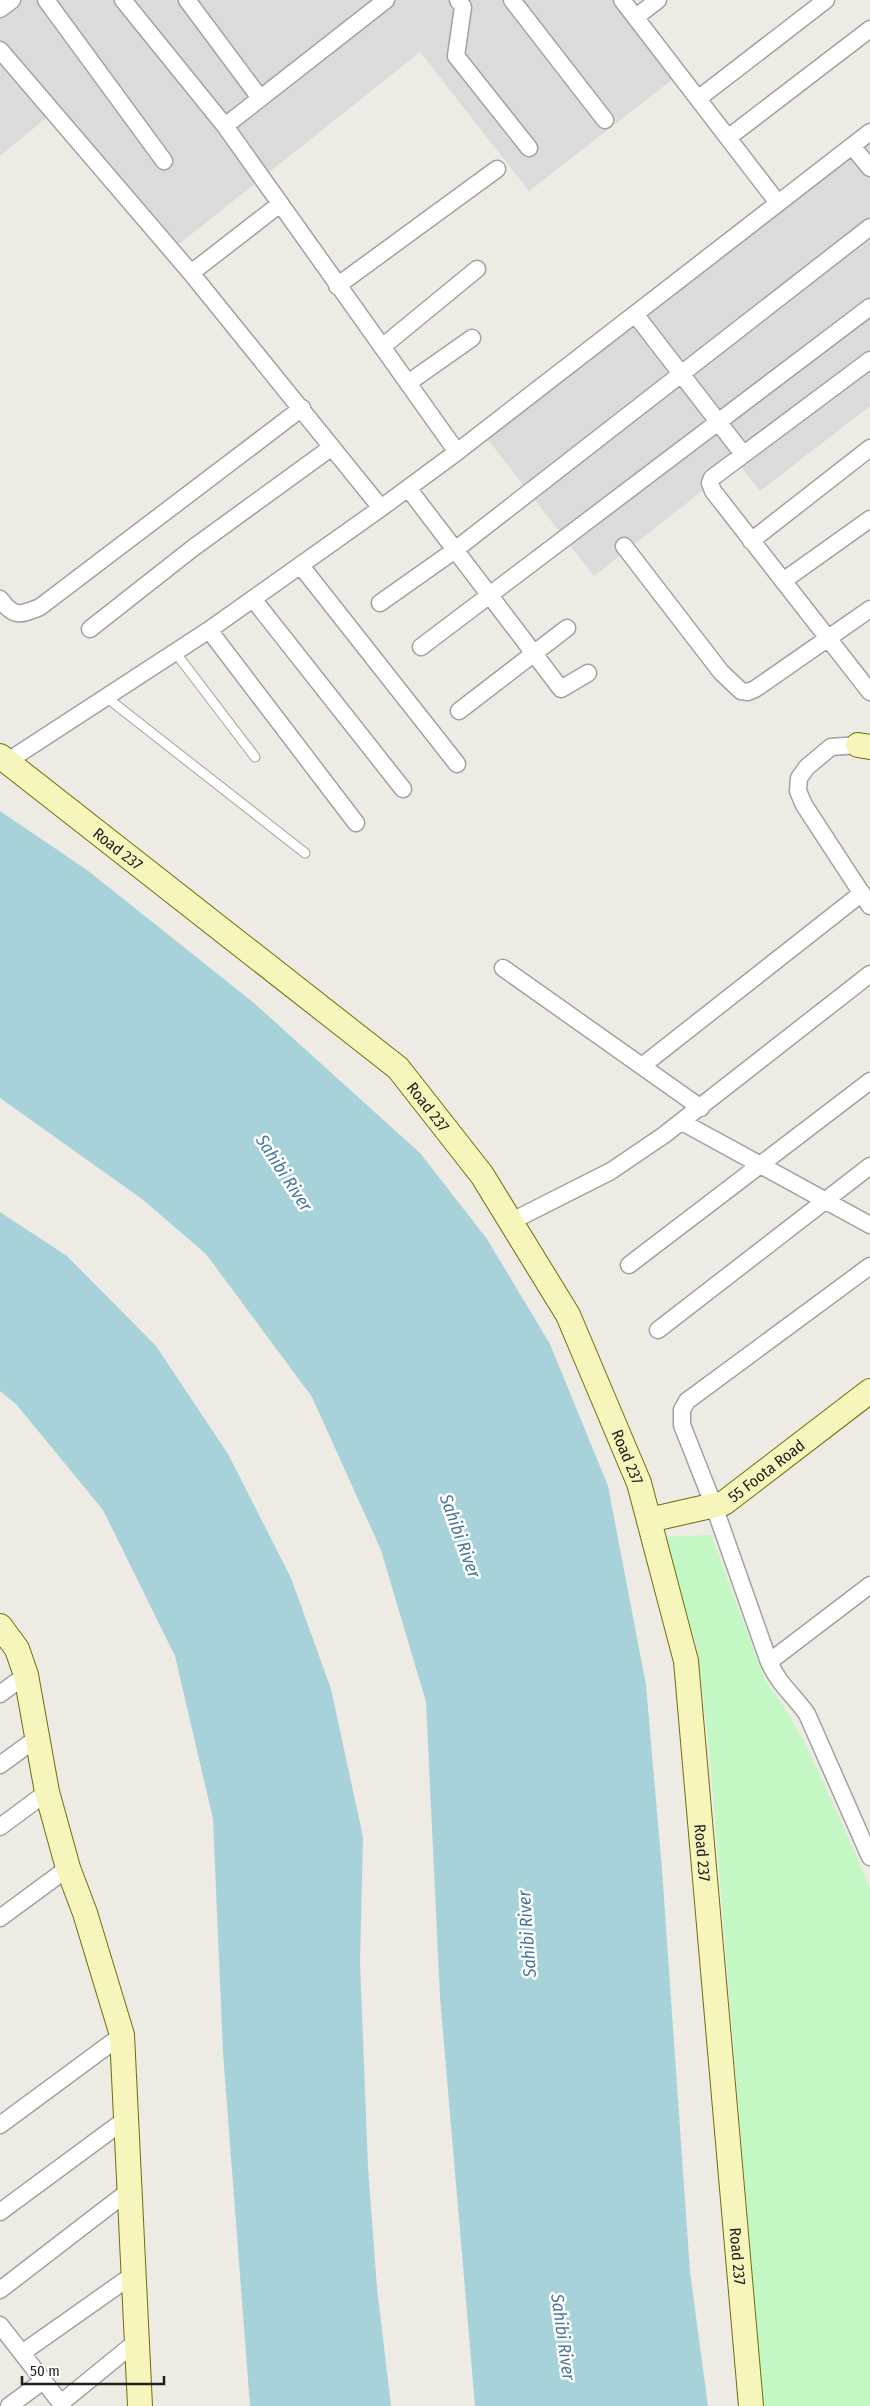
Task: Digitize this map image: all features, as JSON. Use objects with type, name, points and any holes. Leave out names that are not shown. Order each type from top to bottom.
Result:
[{"type":"street","points":[[0,9],[12,0]]},
{"type":"street","points":[[46,0],[164,161]]},
{"type":"street","points":[[123,0],[225,126],[337,286],[457,452]]},
{"type":"street","points":[[187,0],[260,98]]},
{"type":"street","points":[[225,126],[386,0]]},
{"type":"street","points":[[458,0],[463,7],[456,56],[529,148]]},
{"type":"street","points":[[512,0],[605,120]]},
{"type":"street","points":[[622,0],[778,203]]},
{"type":"street","points":[[636,17],[658,0]]},
{"type":"street","points":[[699,98],[826,0]]},
{"type":"street","points":[[728,137],[870,29]]},
{"type":"street","points":[[0,50],[191,273],[381,508]]},
{"type":"street","points":[[3,762],[209,630],[381,508],[457,452],[870,132]]},
{"type":"street","points":[[852,146],[870,168]]},
{"type":"street","points":[[337,286],[497,169]]},
{"type":"street","points":[[191,273],[280,204]]},
{"type":"street","points":[[380,603],[455,550],[870,227]]},
{"type":"street","points":[[382,347],[477,269]]},
{"type":"street","points":[[421,647],[870,307]]},
{"type":"street","points":[[635,314],[742,454]]},
{"type":"street","points":[[408,383],[472,338]]},
{"type":"street","points":[[870,360],[742,454],[712,478],[710,483],[713,491],[751,541],[870,692]]},
{"type":"street","points":[[0,599],[13,613],[22,614],[40,607],[302,408]]},
{"type":"street","points":[[90,629],[193,548],[332,447]]},
{"type":"street","points":[[751,541],[870,448]]},
{"type":"street","points":[[408,488],[562,689],[588,673]]},
{"type":"street","points":[[783,581],[870,519]]},
{"type":"street","points":[[624,546],[721,672],[741,691],[748,692],[755,689],[870,609]]},
{"type":"street","points":[[301,566],[457,764]]},
{"type":"street","points":[[253,599],[402,790]]},
{"type":"street","points":[[459,711],[567,628]]},
{"type":"street","points":[[209,630],[356,823]]},
{"type":"street","points":[[642,1066],[866,900],[804,805],[798,791],[799,778],[806,767],[831,747],[864,746]]},
{"type":"street","name":"Road 237","points":[[3,762],[398,1068],[482,1175],[568,1315],[639,1483],[686,1661],[751,2406]]},
{"type":"street","points":[[503,968],[701,1108]]},
{"type":"street","points":[[512,1221],[611,1171],[701,1108],[870,974]]},
{"type":"street","points":[[629,1266],[870,1081]]},
{"type":"street","points":[[682,1122],[870,1225]]},
{"type":"street","points":[[658,1330],[870,1166]]},
{"type":"street","points":[[870,1266],[686,1401],[682,1410],[682,1425],[714,1506],[769,1662],[782,1687],[799,1703],[807,1714],[870,1857]]},
{"type":"street","name":"55 Foota Road","points":[[649,1520],[714,1506],[732,1497],[870,1391]]},
{"type":"street","points":[[769,1662],[870,1585]]},
{"type":"street","points":[[0,1626],[17,1649],[26,1675],[47,1792],[68,1868],[85,1913],[122,2035],[140,2406]]},
{"type":"street","points":[[0,1694],[26,1675]]},
{"type":"street","points":[[0,1765],[37,1738]]},
{"type":"street","points":[[0,1827],[47,1792]]},
{"type":"street","points":[[0,1918],[68,1868]]},
{"type":"street","points":[[0,2125],[122,2035]]},
{"type":"street","points":[[0,2212],[126,2119]]},
{"type":"street","points":[[0,2290],[130,2190]]},
{"type":"street","points":[[22,2353],[134,2274]]},
{"type":"street","points":[[2,2332],[22,2353],[62,2404],[137,2341]]},
{"type":"street","points":[[9,2406],[43,2381]]},
{"type":"lane","points":[[175,652],[255,757]]},
{"type":"lane","points":[[106,697],[305,853]]},
{"type":"shaded area","points":[[0,0],[626,0],[681,73],[529,191],[420,52],[164,256],[51,114],[0,156]]},
{"type":"shaded area","points":[[870,124],[870,406],[760,491],[738,463],[594,576],[478,427]]},
{"type":"green space","points":[[711,1535],[765,1680],[784,1707],[805,1743],[870,1889],[870,2406],[763,2406],[710,1759],[698,1651],[664,1537]]},
{"type":"water","name":"Sahibi River","points":[[0,811],[87,870],[254,1003],[420,1153],[487,1239],[550,1344],[608,1486],[646,1685],[662,1870],[690,2272],[708,2406],[475,2406],[440,1997],[426,1702],[381,1550],[312,1397],[206,1254],[142,1199],[0,1098]]},
{"type":"water","points":[[0,1212],[67,1256],[156,1346],[228,1454],[291,1578],[331,1689],[363,1837],[360,1962],[368,2168],[377,2288],[391,2406],[250,2406],[223,2053],[213,1819],[175,1656],[103,1510],[16,1404],[0,1391]]}]
